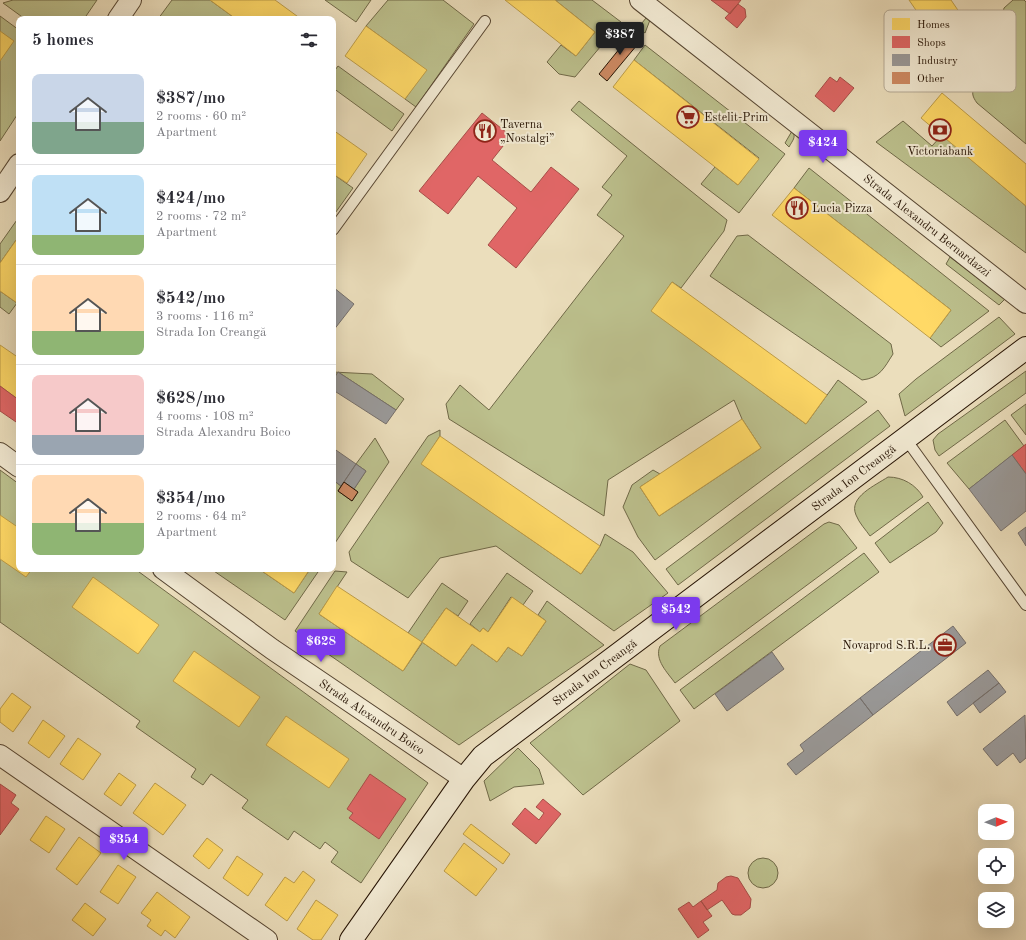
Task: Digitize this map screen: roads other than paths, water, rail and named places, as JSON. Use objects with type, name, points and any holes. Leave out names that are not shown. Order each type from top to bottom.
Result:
[{"type":"street","points":[[120,16],[131,0]]},
{"type":"street","name":"Strada Alexandru Bernardazzi","points":[[640,0],[1026,303]]},
{"type":"street","points":[[0,192],[16,168]]},
{"type":"street","name":"Strada Ion Creangă","points":[[351,940],[464,779],[483,756],[1026,348]]},
{"type":"street","points":[[0,454],[16,465]]},
{"type":"street","name":"Strada Alexandru Boico","points":[[167,572],[272,649],[464,779]]},
{"type":"street","points":[[0,755],[266,940]]},
{"type":"lane","points":[[336,226],[485,21]]},
{"type":"lane","name":"Strada Ion Creangă","points":[[905,438],[1026,605]]},
{"type":"place","name":"Estelit-Prim","points":[[688,117]]},
{"type":"place","name":"Victoriabank","points":[[940,130]]},
{"type":"place","name":"Taverna „Nostalgi”","points":[[485,131]]},
{"type":"place","name":"Lucia Pizza","points":[[797,208]]},
{"type":"place","name":"Novaprod S.R.L.","points":[[945,645]]}]
